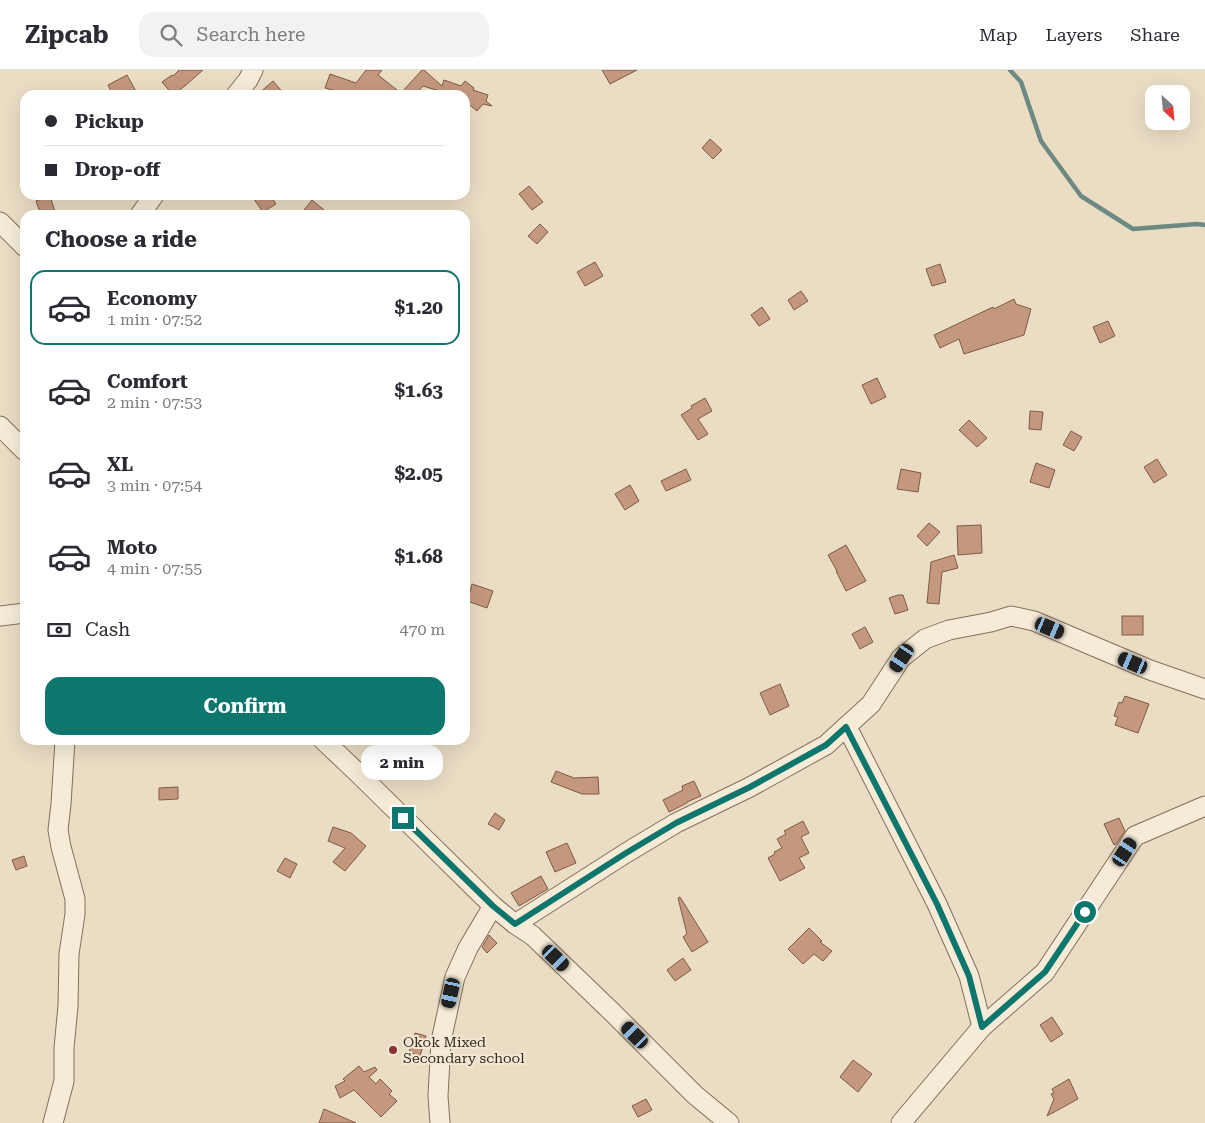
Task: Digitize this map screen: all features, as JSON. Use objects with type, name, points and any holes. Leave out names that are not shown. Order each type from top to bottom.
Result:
[{"type":"street","points":[[240,90],[253,70]]},
{"type":"street","points":[[0,222],[20,242]]},
{"type":"street","points":[[0,426],[20,445]]},
{"type":"street","points":[[0,616],[20,613]]},
{"type":"street","points":[[515,924],[676,823],[750,787],[826,745],[871,704],[902,658],[925,639],[949,630],[1011,616],[1034,621],[1150,670],[1205,689]]},
{"type":"street","points":[[846,727],[937,904],[969,976],[982,1027]]},
{"type":"street","points":[[53,1123],[64,1081],[69,954],[75,914],[75,899],[58,830],[62,804],[65,745]]},
{"type":"street","points":[[328,745],[493,906],[533,936],[695,1095],[729,1123]]},
{"type":"street","points":[[901,1123],[982,1027],[1045,972],[1135,836],[1205,806]]},
{"type":"street","points":[[440,1123],[438,1096],[441,1041],[455,977],[468,948],[493,906]]},
{"type":"building","points":[[179,70],[203,70],[180,90],[169,90],[162,82]]},
{"type":"building","points":[[366,70],[382,70],[378,75],[397,90],[332,90],[325,88],[330,74],[356,83]]},
{"type":"building","points":[[424,70],[442,86],[444,80],[461,86],[465,81],[474,88],[473,90],[488,95],[486,101],[492,106],[483,104],[477,111],[470,105],[470,90],[436,90],[423,86],[419,90],[404,90]]},
{"type":"building","points":[[602,70],[637,70],[610,84]]},
{"type":"building","points":[[127,75],[135,90],[110,90],[108,85]]},
{"type":"building","points":[[273,81],[281,90],[263,90]]},
{"type":"building","points":[[710,139],[722,150],[713,159],[702,148]]},
{"type":"building","points":[[529,186],[543,202],[532,210],[519,194]]},
{"type":"building","points":[[51,200],[54,210],[39,210],[36,201]]},
{"type":"building","points":[[255,200],[273,200],[276,204],[266,210],[262,210]]},
{"type":"building","points":[[312,200],[324,210],[304,210]]},
{"type":"building","points":[[540,224],[548,232],[537,244],[528,236]]},
{"type":"building","points":[[595,262],[603,276],[585,286],[577,272]]},
{"type":"building","points":[[940,264],[946,282],[932,286],[926,269]]},
{"type":"building","points":[[801,291],[808,301],[794,310],[788,300]]},
{"type":"building","points":[[1014,299],[1016,304],[1031,309],[1024,335],[964,354],[959,339],[940,348],[934,335]]},
{"type":"building","points":[[762,307],[770,319],[759,326],[751,315]]},
{"type":"building","points":[[1108,321],[1115,336],[1100,343],[1093,327]]},
{"type":"building","points":[[877,378],[886,397],[871,404],[862,385]]},
{"type":"building","points":[[705,398],[712,411],[698,419],[708,434],[698,440],[681,415],[692,408],[691,406]]},
{"type":"building","points":[[1030,411],[1043,412],[1041,430],[1029,429]]},
{"type":"building","points":[[969,420],[987,438],[977,447],[959,430]]},
{"type":"building","points":[[1071,431],[1082,437],[1074,451],[1063,445]]},
{"type":"building","points":[[1157,459],[1167,475],[1154,483],[1144,467]]},
{"type":"building","points":[[1036,463],[1055,470],[1049,488],[1030,482]]},
{"type":"building","points":[[686,469],[691,480],[666,491],[661,481]]},
{"type":"building","points":[[901,469],[921,473],[918,492],[897,489]]},
{"type":"building","points":[[630,485],[639,501],[625,510],[615,494]]},
{"type":"building","points":[[929,523],[940,532],[927,546],[917,536]]},
{"type":"building","points":[[981,525],[982,553],[958,555],[957,526]]},
{"type":"building","points":[[846,545],[866,581],[846,591],[828,555]]},
{"type":"building","points":[[954,555],[958,568],[942,572],[939,604],[927,603],[931,562]]},
{"type":"building","points":[[472,584],[493,591],[487,608],[470,602]]},
{"type":"building","points":[[903,595],[908,610],[895,614],[889,598]]},
{"type":"building","points":[[1122,616],[1143,616],[1143,635],[1122,635]]},
{"type":"building","points":[[865,627],[873,642],[860,649],[852,634]]},
{"type":"building","points":[[780,684],[789,706],[770,715],[760,693]]},
{"type":"building","points":[[1125,696],[1149,704],[1138,733],[1115,725],[1118,717],[1114,716],[1119,702],[1122,703]]},
{"type":"building","points":[[556,771],[574,778],[598,777],[599,794],[582,794],[551,782]]},
{"type":"building","points":[[694,781],[701,796],[669,812],[663,800],[683,790],[682,786]]},
{"type":"building","points":[[178,787],[178,799],[159,800],[159,788]]},
{"type":"building","points":[[495,813],[505,820],[499,830],[488,824]]},
{"type":"building","points":[[1119,818],[1125,831],[1114,845],[1104,824]]},
{"type":"building","points":[[803,821],[809,833],[801,837],[809,853],[799,858],[805,868],[780,881],[768,858],[782,848],[777,839],[786,834],[784,831]]},
{"type":"building","points":[[333,827],[351,833],[366,846],[345,871],[333,862],[345,848],[328,841]]},
{"type":"building","points":[[567,843],[576,863],[555,872],[546,852]]},
{"type":"building","points":[[24,856],[27,866],[16,870],[12,860]]},
{"type":"building","points":[[285,858],[297,864],[290,878],[277,871]]},
{"type":"building","points":[[541,876],[548,889],[519,906],[511,893]]},
{"type":"building","points":[[680,897],[708,942],[692,952],[683,937],[687,934],[678,898]]},
{"type":"building","points":[[809,928],[822,941],[820,942],[832,951],[823,961],[814,954],[803,964],[788,949]]},
{"type":"building","points":[[489,935],[497,943],[487,953],[482,947]]},
{"type":"building","points":[[683,958],[691,970],[675,981],[667,970]]},
{"type":"building","points":[[1052,1017],[1063,1034],[1051,1042],[1040,1025]]},
{"type":"building","points":[[415,1033],[426,1036],[420,1056],[409,1052]]},
{"type":"building","points":[[853,1060],[872,1074],[858,1092],[840,1077]]},
{"type":"building","points":[[359,1066],[364,1072],[375,1067],[377,1070],[369,1077],[376,1084],[380,1079],[392,1091],[389,1094],[397,1101],[381,1117],[354,1090],[340,1098],[335,1086],[345,1081],[343,1079]]},
{"type":"building","points":[[1069,1079],[1078,1099],[1047,1116],[1054,1099],[1051,1094],[1054,1093],[1052,1089]]},
{"type":"building","points":[[646,1099],[652,1110],[638,1117],[632,1106]]},
{"type":"building","points":[[324,1109],[356,1123],[319,1123]]},
{"type":"waterway","points":[[1010,70],[1021,82],[1041,141],[1081,196],[1133,229],[1205,225]]},
{"type":"place","name":"Okok Mixed Secondary school","points":[[393,1050]]},
{"type":"route","points":[[403,818],[493,906],[515,924],[676,823],[750,787],[826,745],[846,727],[937,904],[969,976],[982,1027],[1045,972],[1085,912]]}]
